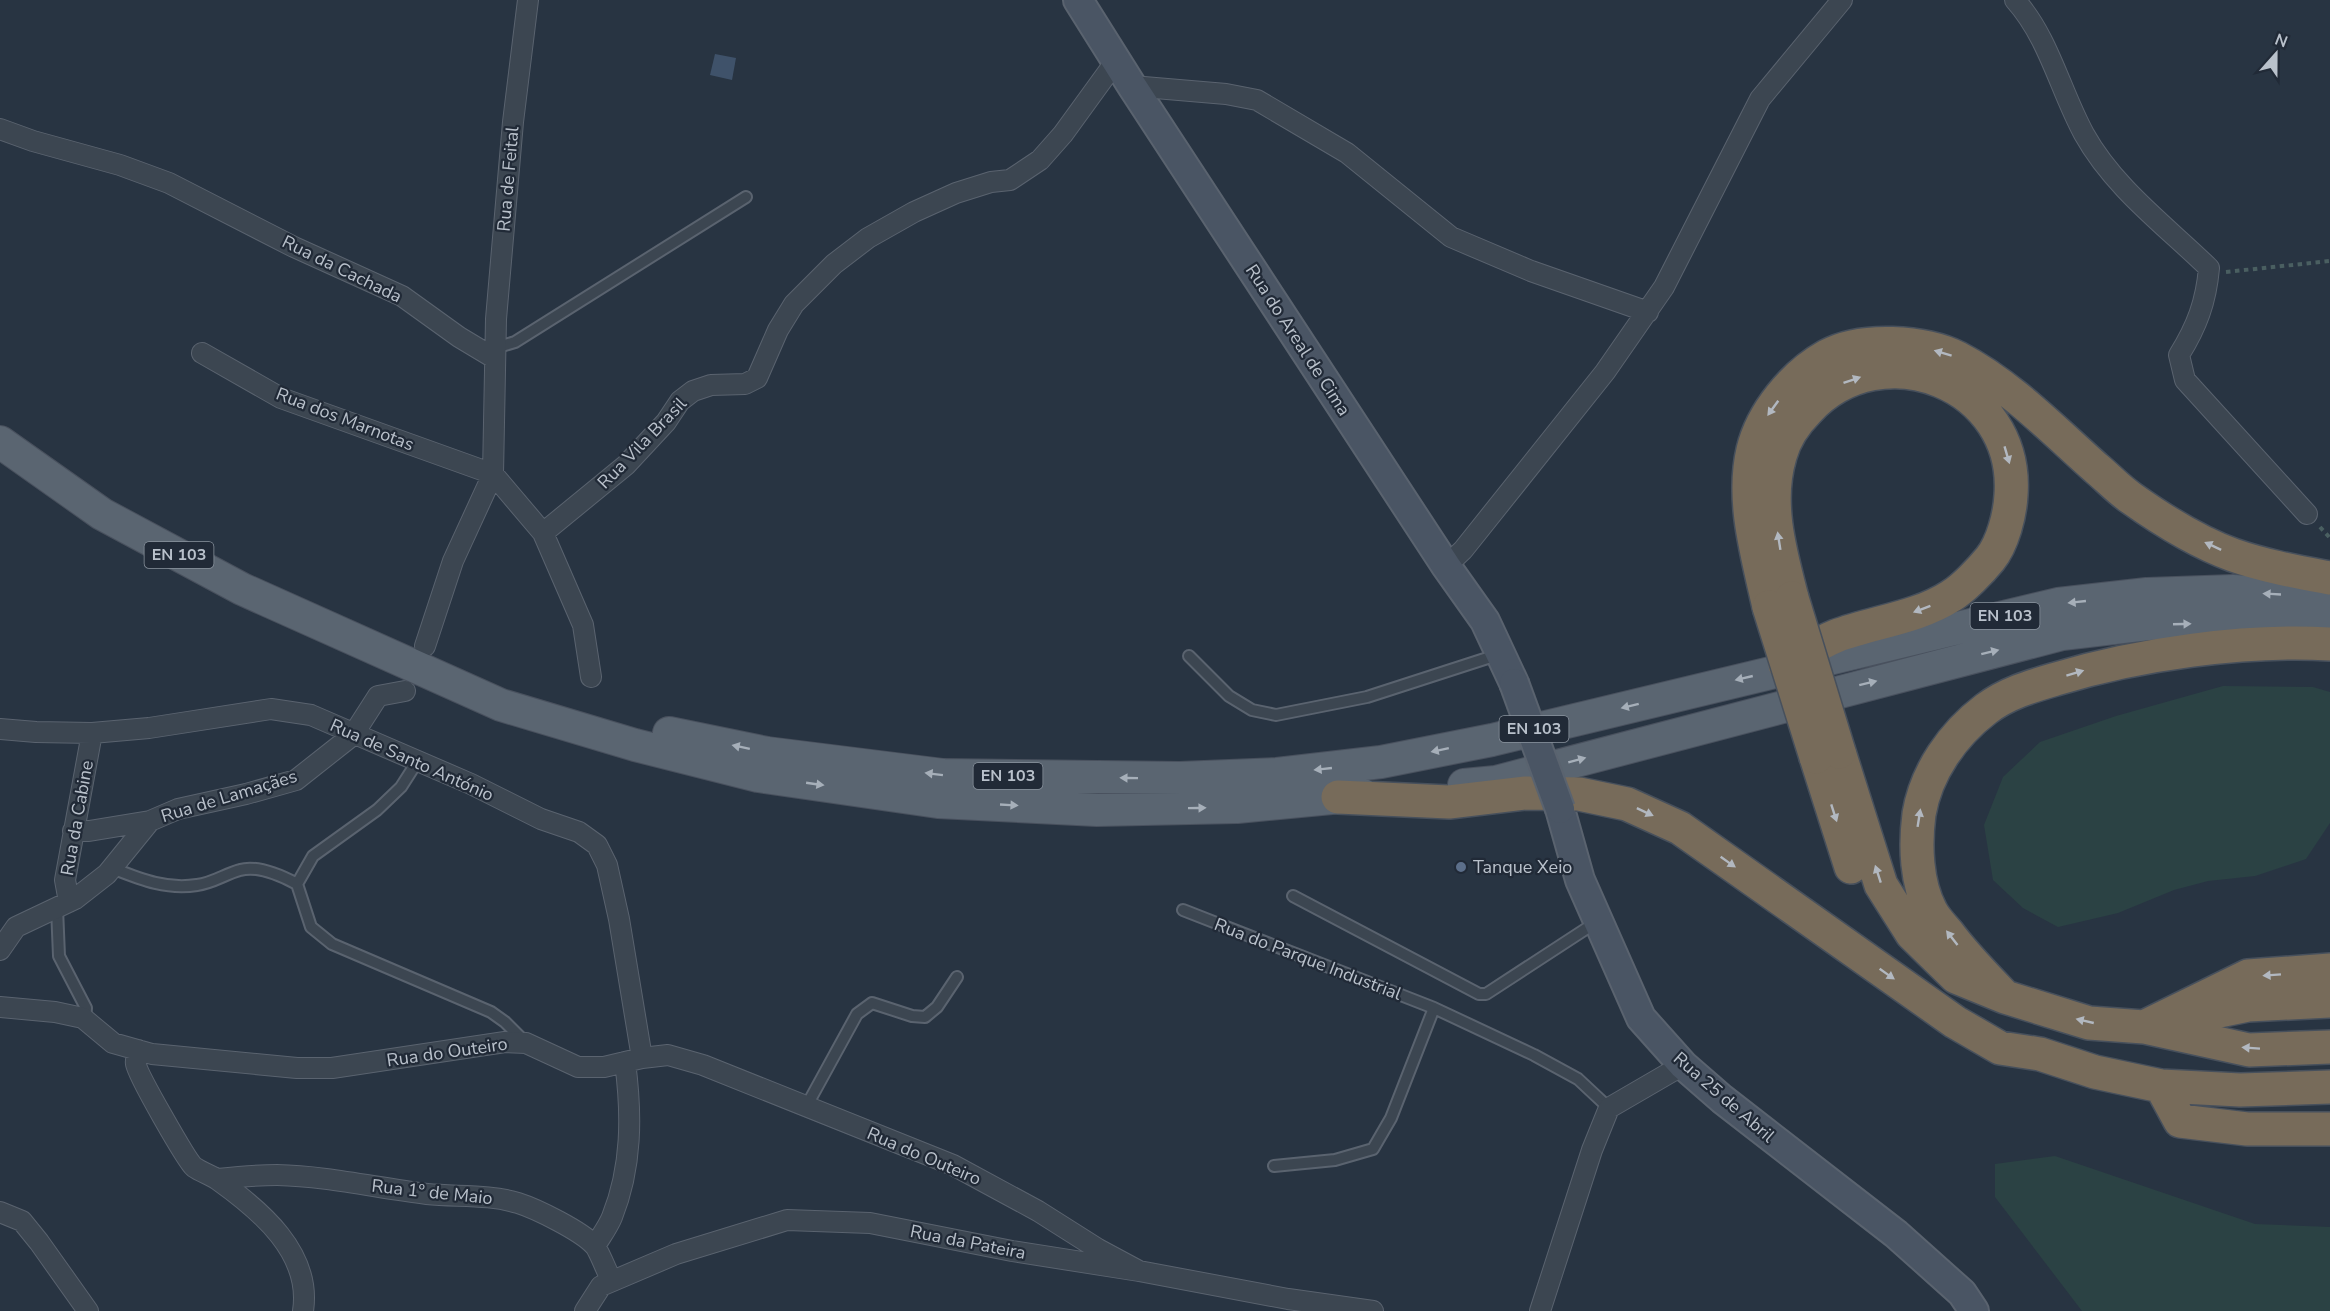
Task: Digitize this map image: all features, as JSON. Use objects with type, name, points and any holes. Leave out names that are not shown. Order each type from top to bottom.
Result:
[{"type":"highway","points":[[2040,1054],[1964,1012],[1895,947],[1858,887],[1827,755],[1780,602],[1756,544],[1749,492],[1753,450],[1767,414],[1791,384],[1827,356],[1867,344],[1912,344],[1957,357],[1994,381],[2129,497],[2187,534],[2232,555],[2330,578]]},
{"type":"highway","points":[[1777,670],[1834,637],[1925,609],[1953,596],[1992,557],[2010,516],[2013,475],[2002,435],[1980,405],[1943,381],[1907,372],[1872,373],[1840,384],[1816,401],[1793,426],[1780,456],[1774,494],[1780,602]]},
{"type":"highway","points":[[2005,997],[1964,953],[1931,912],[1919,876],[1917,830],[1922,797],[1938,763],[1959,733],[1987,708],[2019,690],[2097,666],[2218,648],[2293,642],[2330,644]]},
{"type":"highway","points":[[1827,755],[1881,885],[1912,934],[1956,977],[2005,997],[2089,1023],[2144,1027],[2249,1050],[2330,1047]]},
{"type":"highway","points":[[1338,797],[1449,802],[1526,793],[1579,794],[1627,804],[1680,828],[1955,1022],[2000,1048],[2040,1054],[2095,1072],[2161,1086],[2240,1090],[2330,1087]]},
{"type":"highway","points":[[2144,1027],[2248,976],[2330,970]]},
{"type":"highway","points":[[2144,1027],[2248,1005],[2330,1002]]},
{"type":"highway","points":[[2144,1027],[2184,1023],[2330,1019]]},
{"type":"highway","points":[[2161,1086],[2187,1068],[2255,1071],[2330,1066]]},
{"type":"highway","points":[[2161,1086],[2182,1109],[2330,1112]]},
{"type":"highway","points":[[2161,1086],[2180,1121],[2247,1129],[2330,1129]]},
{"type":"main road","name":"Rua do Areal de Cima","points":[[1078,0],[1446,566],[1485,621],[1514,683]]},
{"type":"main road","name":"EN 103","points":[[0,442],[102,514],[242,589],[501,705],[635,745],[758,776],[938,802],[1097,810],[1237,807],[1496,782],[2062,634],[2148,624],[2230,622],[2330,628]]},
{"type":"main road","name":"EN 103","points":[[368,647],[506,693],[638,726],[767,753],[943,775],[1180,778],[1277,774],[1381,762],[1492,740],[2058,604],[2147,594],[2233,591],[2330,597]]},
{"type":"main road","name":"Rua 25 de Abril","points":[[1514,683],[1560,810],[1580,879],[1641,1018],[1683,1065],[1722,1099],[1896,1234],[1962,1293],[1974,1311]]},
{"type":"street","name":"Rua de Feital","points":[[494,353],[513,122],[528,0]]},
{"type":"street","points":[[1446,566],[1463,550],[1605,372],[1648,312],[1664,288],[1760,99],[1842,0]]},
{"type":"street","points":[[2015,0],[2028,14],[2046,48],[2084,134],[2112,176],[2209,268],[2207,289],[2196,328],[2180,355],[2185,380],[2307,514]]},
{"type":"street","name":"Rua Vila Brasil","points":[[543,533],[626,465],[666,423],[680,401],[693,391],[711,386],[745,384],[758,378],[778,330],[794,304],[834,264],[868,238],[914,212],[956,193],[991,182],[1010,180],[1040,160],[1063,134],[1116,61]]},
{"type":"street","points":[[1132,86],[1226,94],[1257,100],[1347,153],[1451,237],[1530,271],[1648,312]]},
{"type":"street","name":"Rua da Cachada","points":[[0,129],[33,141],[120,165],[169,183],[294,246],[402,296],[459,337],[494,353]]},
{"type":"street","name":"Rua dos Marnotas","points":[[202,353],[281,398],[493,474]]},
{"type":"street","points":[[425,646],[453,561],[493,474],[494,353]]},
{"type":"street","points":[[493,474],[543,533],[583,625],[591,677]]},
{"type":"street","name":"Rua de Lamaçães","points":[[0,950],[16,927],[63,905],[107,874],[150,821],[178,809],[246,795],[296,780],[353,735],[378,696],[405,691]]},
{"type":"street","name":"Rua de Santo António","points":[[0,729],[92,733],[150,728],[271,709],[311,715],[471,784],[541,819],[579,832],[597,845],[607,865],[619,919],[634,1060],[630,1094],[631,1140],[611,1218],[596,1246]]},
{"type":"street","name":"Rua da Cabine","points":[[63,905],[65,880],[92,733]]},
{"type":"street","points":[[74,831],[89,831],[150,821]]},
{"type":"street","name":"Rua do Outeiro","points":[[0,1007],[55,1012],[82,1018],[113,1043],[152,1054],[297,1068],[332,1068],[505,1042],[526,1043],[578,1067],[604,1067],[668,1055],[703,1065],[954,1165],[1038,1211],[1098,1249],[1139,1271]]},
{"type":"street","points":[[138,1050],[136,1064],[146,1087],[193,1166],[218,1179],[262,1215],[286,1242],[300,1270],[303,1311]]},
{"type":"street","points":[[1540,1311],[1592,1150],[1609,1108],[1683,1065]]},
{"type":"street","name":"Rua 1º de Maio","points":[[218,1179],[275,1175],[320,1178],[444,1196],[494,1198],[518,1203],[546,1215],[596,1246]]},
{"type":"street","points":[[0,1212],[22,1221],[88,1311]]},
{"type":"street","name":"Rua da Pateira","points":[[585,1311],[601,1286],[612,1281],[676,1254],[787,1220],[870,1223],[1012,1251],[1139,1271],[1288,1299],[1373,1311]]},
{"type":"street","points":[[596,1246],[604,1269],[612,1281]]},
{"type":"lane","points":[[494,353],[746,197]]},
{"type":"lane","points":[[1189,656],[1229,696],[1252,710],[1276,715],[1367,697],[1500,654]]},
{"type":"lane","points":[[297,884],[313,856],[377,810],[400,787],[417,762]]},
{"type":"lane","points":[[112,868],[154,885],[196,886],[216,881],[242,869],[274,873],[297,884],[311,927],[333,944],[490,1012],[505,1022],[526,1043]]},
{"type":"lane","points":[[1293,896],[1479,994],[1486,994],[1599,921]]},
{"type":"lane","points":[[63,905],[59,956],[86,1008],[85,1020]]},
{"type":"lane","name":"Rua do Parque Industrial","points":[[1183,910],[1434,1008],[1534,1055],[1578,1079],[1609,1108]]},
{"type":"lane","points":[[806,1107],[857,1014],[872,1003],[912,1016],[925,1017],[937,1007],[957,977]]},
{"type":"lane","points":[[1274,1166],[1335,1160],[1373,1149],[1391,1118],[1434,1008]]},
{"type":"path","points":[[2209,273],[2330,261]]},
{"type":"green space","points":[[2223,686],[2313,687],[2330,692],[2330,823],[2306,859],[2255,876],[2208,881],[2174,890],[2118,913],[2058,927],[2023,908],[1993,880],[1984,825],[2003,777],[2040,742],[2116,716]]},
{"type":"green space","points":[[2055,1156],[2255,1224],[2330,1227],[2330,1311],[2082,1311],[1995,1197],[1995,1164]]},
{"type":"water","points":[[715,54],[736,58],[732,80],[710,75]]},
{"type":"place","name":"Tanque Xeio","points":[[1461,867]]}]
